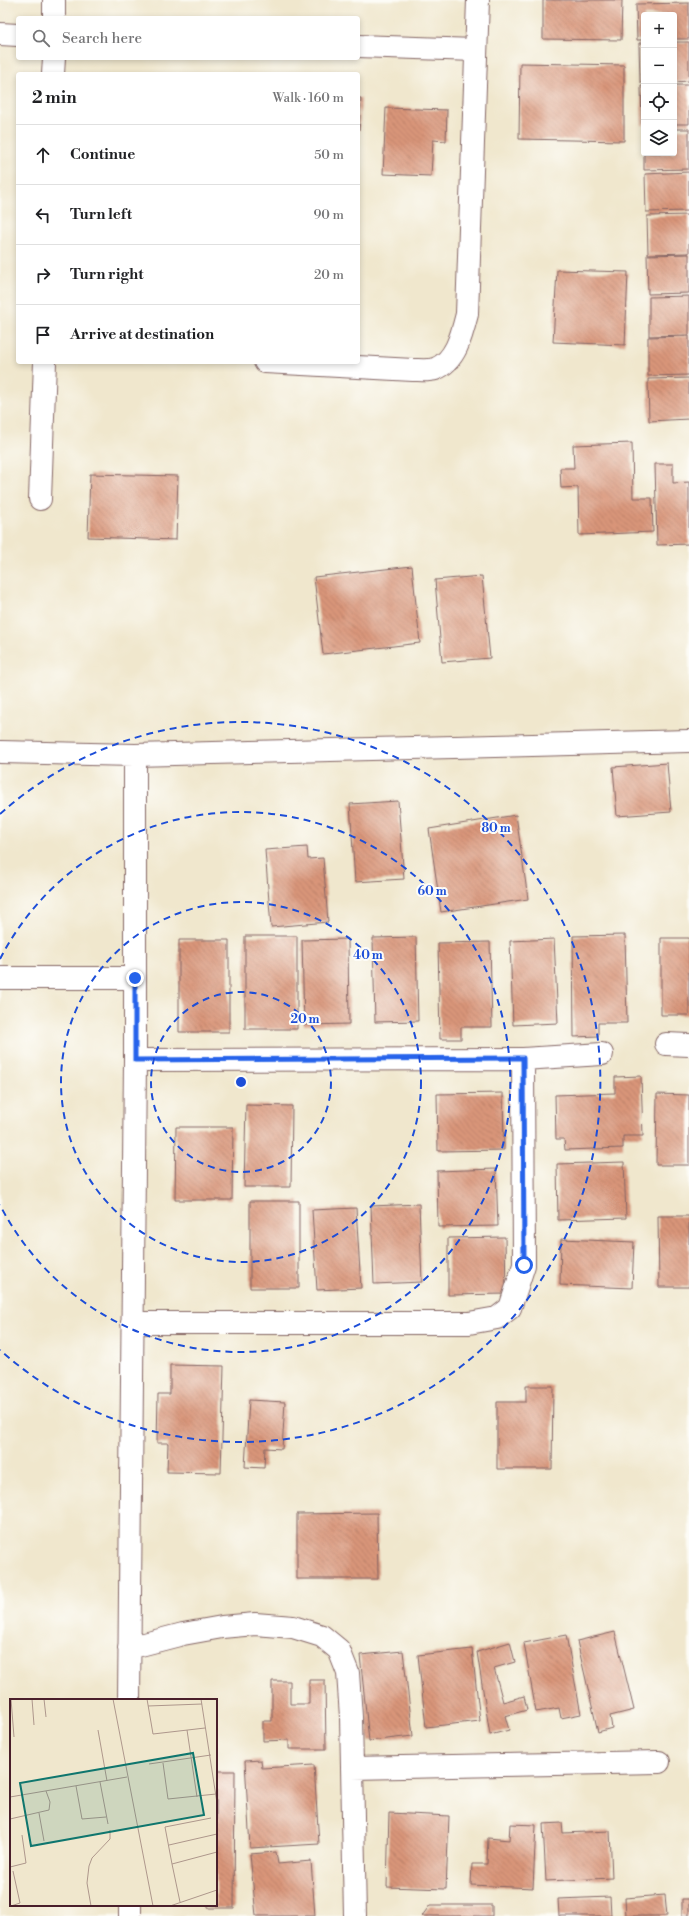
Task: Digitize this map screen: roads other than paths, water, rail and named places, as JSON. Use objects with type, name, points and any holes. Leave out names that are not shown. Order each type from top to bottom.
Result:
[{"type":"street","points":[[54,0],[54,16]]},
{"type":"street","points":[[302,364],[413,370],[434,369],[449,360],[461,338],[467,314],[475,50],[478,0]]},
{"type":"street","points":[[0,34],[16,35]]},
{"type":"street","points":[[360,46],[475,50]]},
{"type":"street","points":[[53,72],[54,60]]},
{"type":"street","points":[[40,499],[46,364]]},
{"type":"street","points":[[0,752],[135,755],[689,741]]},
{"type":"street","points":[[129,1699],[135,1060],[135,755]]},
{"type":"street","points":[[0,978],[135,978]]},
{"type":"street","points":[[666,1044],[689,1044]]},
{"type":"street","points":[[135,1060],[523,1058],[602,1054]]},
{"type":"street","points":[[132,1323],[469,1323],[497,1318],[510,1308],[524,1265],[523,1058]]},
{"type":"street","points":[[129,1648],[222,1627],[255,1624],[293,1627],[322,1636],[339,1650],[348,1673],[352,1768],[355,1916]]},
{"type":"street","points":[[352,1768],[659,1762]]}]
